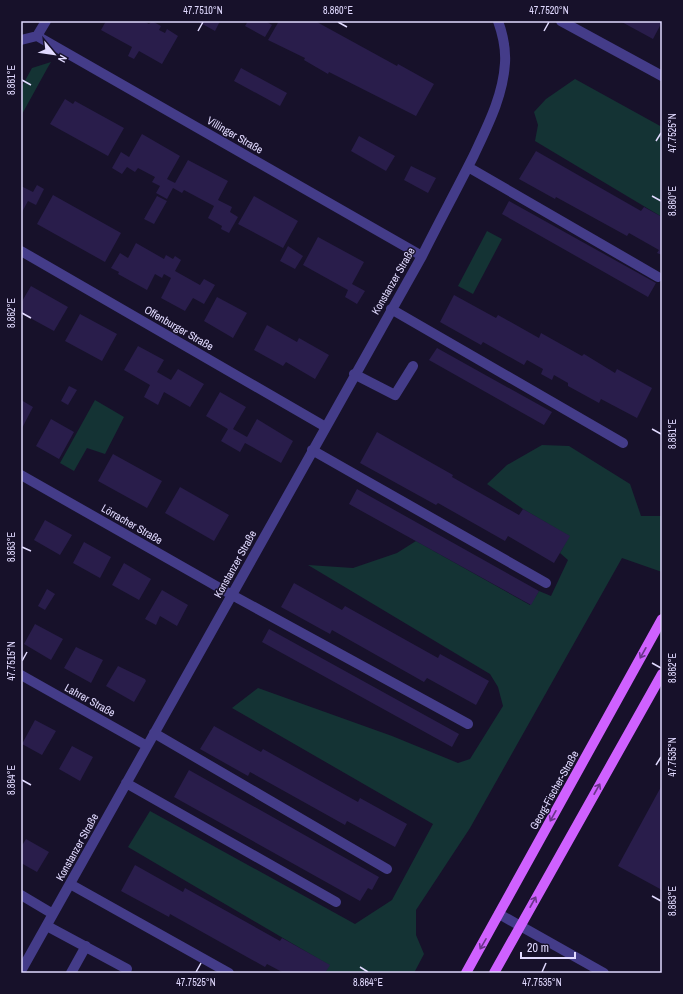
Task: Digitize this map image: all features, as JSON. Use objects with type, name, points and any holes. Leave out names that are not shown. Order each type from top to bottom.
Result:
[{"type":"main road","name":"Georg-Fischer-Straße","points":[[466,973],[662,619]]},
{"type":"main road","points":[[494,973],[662,674]]},
{"type":"street","points":[[21,40],[37,36],[46,21]]},
{"type":"street","name":"Konstanzer Straße","points":[[21,971],[232,595],[324,426],[422,256],[468,167],[491,120],[499,98],[505,63],[504,38],[498,21]]},
{"type":"street","points":[[561,21],[662,76]]},
{"type":"street","name":"Villinger Straße","points":[[37,36],[422,256]]},
{"type":"street","points":[[468,167],[658,277]]},
{"type":"street","name":"Offenburger Straße","points":[[21,251],[324,426]]},
{"type":"street","points":[[391,309],[622,444]]},
{"type":"street","points":[[354,374],[395,395],[413,366]]},
{"type":"street","points":[[312,450],[546,583]]},
{"type":"street","name":"Lörracher Straße","points":[[21,475],[232,595],[468,724]]},
{"type":"street","name":"Lahrer Straße","points":[[21,675],[147,746]]},
{"type":"street","points":[[154,733],[387,869]]},
{"type":"street","points":[[126,783],[336,902]]},
{"type":"street","points":[[70,884],[229,973]]},
{"type":"street","points":[[21,896],[53,914]]},
{"type":"street","points":[[499,914],[604,973]]},
{"type":"street","points":[[46,926],[127,969]]},
{"type":"street","points":[[71,973],[86,946]]},
{"type":"green space","points":[[51,62],[21,116],[21,88],[32,68]]},
{"type":"green space","points":[[575,79],[662,127],[662,217],[535,141],[538,125],[534,112],[546,99]]},
{"type":"green space","points":[[487,231],[502,239],[473,294],[458,286]]},
{"type":"green space","points":[[95,400],[124,417],[105,454],[87,448],[74,471],[60,463]]},
{"type":"green space","points":[[542,445],[569,446],[630,484],[641,516],[662,516],[662,572],[622,558],[470,828],[416,910],[416,935],[424,954],[414,973],[325,973],[329,965],[128,847],[150,811],[355,924],[392,900],[433,824],[232,708],[258,688],[392,736],[458,763],[470,759],[503,706],[498,687],[490,674],[308,565],[353,568],[397,553],[416,541],[530,605],[539,591],[551,596],[568,560],[560,553],[569,536],[523,509],[487,484],[507,465]]},
{"type":"building","points":[[106,21],[143,21],[149,24],[152,21],[161,26],[159,30],[165,33],[167,29],[178,36],[162,64],[139,51],[134,59],[128,56],[132,47],[101,30]]},
{"type":"building","points":[[197,21],[220,21],[215,31]]},
{"type":"building","points":[[248,21],[265,21],[272,25],[265,37],[245,26]]},
{"type":"building","points":[[279,21],[315,21],[397,66],[398,64],[434,84],[416,116],[329,72],[328,74],[304,60],[305,58],[268,40]]},
{"type":"building","points":[[620,21],[662,21],[662,22],[653,39]]},
{"type":"building","points":[[241,68],[287,93],[280,106],[234,81]]},
{"type":"building","points":[[65,99],[73,104],[75,101],[124,128],[108,156],[50,124]]},
{"type":"building","points":[[142,134],[180,156],[167,179],[175,183],[188,160],[228,181],[218,200],[232,207],[230,212],[238,217],[229,233],[221,229],[222,226],[208,218],[214,206],[184,190],[182,193],[173,188],[167,199],[156,193],[160,186],[152,182],[155,177],[138,168],[135,172],[127,167],[122,174],[112,168],[121,152],[129,157]]},
{"type":"building","points":[[359,136],[395,156],[386,171],[351,151]]},
{"type":"building","points":[[536,151],[641,211],[644,207],[662,217],[662,255],[657,253],[659,250],[629,233],[627,236],[556,197],[555,199],[519,179]]},
{"type":"building","points":[[411,166],[436,178],[428,193],[404,180]]},
{"type":"building","points":[[37,185],[44,189],[36,205],[28,201],[21,214],[21,186],[33,192]]},
{"type":"building","points":[[53,195],[121,233],[105,262],[37,224]]},
{"type":"building","points":[[157,196],[167,201],[154,224],[144,219]]},
{"type":"building","points":[[254,196],[298,221],[283,248],[238,224]]},
{"type":"building","points":[[509,201],[656,283],[648,297],[502,214]]},
{"type":"building","points":[[318,237],[364,262],[352,284],[365,291],[357,304],[345,297],[348,290],[303,265]]},
{"type":"building","points":[[136,243],[164,259],[166,255],[173,259],[175,256],[181,260],[175,271],[200,285],[204,279],[215,285],[204,304],[193,298],[185,311],[161,298],[171,278],[164,274],[162,278],[155,274],[147,290],[118,274],[119,272],[111,268],[120,253],[128,258]]},
{"type":"building","points":[[288,246],[303,256],[295,269],[280,261]]},
{"type":"building","points":[[31,286],[68,307],[54,331],[21,313],[21,303]]},
{"type":"building","points":[[454,295],[496,318],[498,315],[539,338],[541,333],[582,356],[584,354],[615,373],[617,369],[652,388],[637,418],[601,399],[599,403],[568,386],[568,383],[554,375],[552,380],[541,374],[543,369],[527,360],[524,365],[483,342],[481,345],[440,322]]},
{"type":"building","points":[[217,297],[247,313],[233,338],[204,321]]},
{"type":"building","points":[[80,314],[117,334],[102,361],[65,341]]},
{"type":"building","points":[[267,325],[297,342],[299,338],[329,355],[315,379],[286,362],[283,366],[254,350]]},
{"type":"building","points":[[138,346],[164,360],[157,372],[171,380],[178,369],[204,384],[190,407],[164,392],[158,405],[144,397],[150,385],[124,370]]},
{"type":"building","points":[[437,348],[552,412],[544,425],[429,360]]},
{"type":"building","points":[[69,386],[77,390],[68,405],[61,401]]},
{"type":"building","points":[[220,392],[246,407],[233,429],[247,437],[257,419],[293,441],[281,463],[245,443],[240,452],[221,441],[228,429],[206,416]]},
{"type":"building","points":[[21,400],[33,407],[21,430]]},
{"type":"building","points":[[51,419],[74,432],[59,459],[36,446]]},
{"type":"building","points":[[377,432],[453,475],[452,477],[519,515],[523,509],[570,536],[554,563],[508,536],[505,541],[438,503],[436,505],[360,463]]},
{"type":"building","points":[[113,454],[162,481],[147,508],[98,481]]},
{"type":"building","points":[[180,487],[229,515],[214,541],[165,513]]},
{"type":"building","points":[[357,489],[539,591],[531,605],[349,504]]},
{"type":"building","points":[[45,520],[72,535],[60,555],[34,540]]},
{"type":"building","points":[[84,542],[111,557],[100,578],[73,563]]},
{"type":"building","points":[[124,563],[151,579],[139,600],[112,585]]},
{"type":"building","points":[[294,583],[342,610],[345,606],[438,658],[440,654],[489,681],[476,705],[427,678],[424,682],[332,630],[330,634],[281,607]]},
{"type":"building","points":[[47,589],[55,594],[45,610],[38,606]]},
{"type":"building","points":[[162,590],[188,605],[177,626],[160,616],[156,625],[145,619]]},
{"type":"building","points":[[35,624],[63,639],[51,660],[24,644]]},
{"type":"building","points":[[269,629],[459,734],[452,747],[262,642]]},
{"type":"building","points":[[76,647],[103,660],[91,683],[64,668]]},
{"type":"building","points":[[118,666],[145,679],[146,681],[134,702],[106,686]]},
{"type":"building","points":[[35,720],[56,731],[42,755],[22,744]]},
{"type":"building","points":[[214,726],[261,752],[263,749],[358,802],[360,798],[407,824],[395,847],[347,821],[345,825],[250,772],[248,776],[200,749]]},
{"type":"building","points":[[72,746],[93,757],[80,781],[59,769]]},
{"type":"building","points":[[189,770],[379,877],[372,890],[368,888],[360,901],[174,797]]},
{"type":"building","points":[[662,785],[662,890],[618,866]]},
{"type":"building","points":[[26,839],[49,852],[37,872],[21,863],[21,847]]},
{"type":"building","points":[[135,865],[183,892],[185,888],[280,941],[282,938],[330,965],[325,973],[284,973],[267,964],[265,967],[170,914],[169,917],[121,891]]}]
